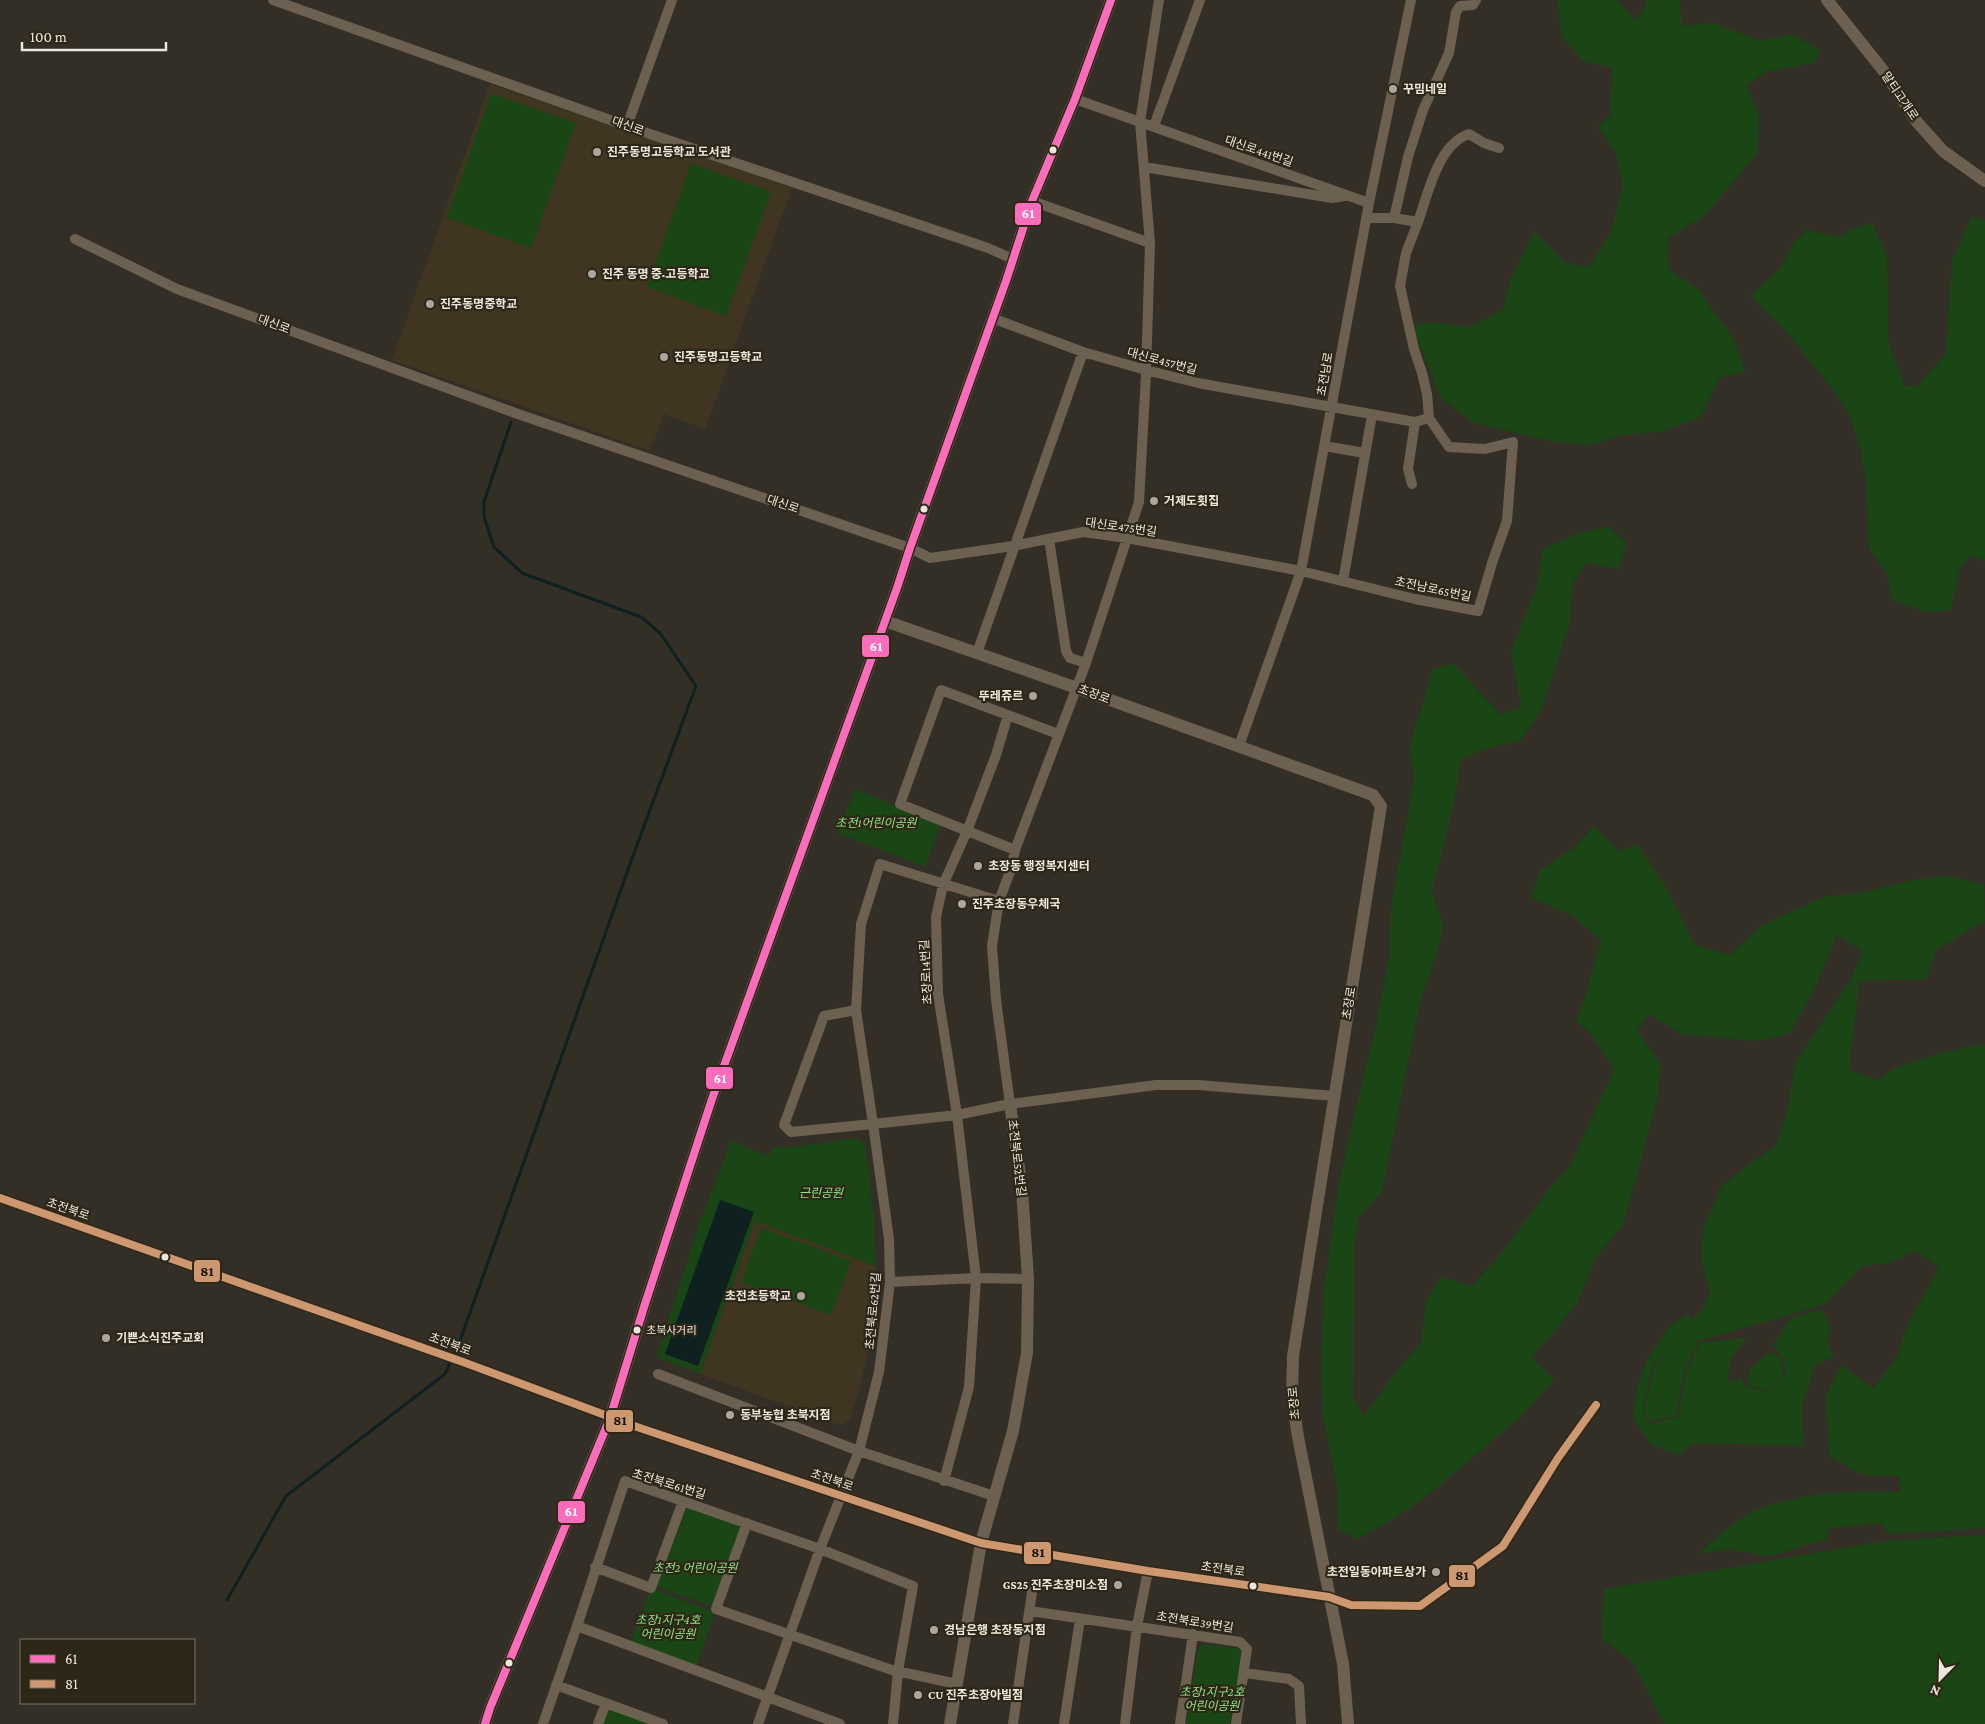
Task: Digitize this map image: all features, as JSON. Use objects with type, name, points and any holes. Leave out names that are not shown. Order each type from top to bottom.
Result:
[{"type":"street","name":"대신로","points":[[273,0],[627,126],[988,248],[1013,259]]},
{"type":"street","points":[[627,126],[672,0]]},
{"type":"street","points":[[485,1724],[610,1418],[712,1099],[885,622],[1032,201],[1075,99],[1111,0]]},
{"type":"street","points":[[1159,0],[1140,122],[1150,243],[1139,502],[1086,663],[1015,850],[1011,869],[999,902],[992,946],[996,1000],[1010,1104],[1156,1085],[1198,1085],[1335,1096]]},
{"type":"street","points":[[1154,126],[1200,0]]},
{"type":"street","name":"초전남로","points":[[1239,746],[1301,571],[1370,202],[1411,0]]},
{"type":"street","points":[[1394,218],[1417,127],[1450,53],[1456,12],[1460,6],[1473,5],[1476,0]]},
{"type":"street","name":"말티고개로","points":[[1827,0],[1886,74],[1917,122],[1943,151],[1985,181]]},
{"type":"street","name":"대신로441번길","points":[[1075,99],[1370,202]]},
{"type":"street","points":[[1412,484],[1408,469],[1415,422],[1429,418],[1427,394],[1412,341],[1400,286],[1406,253],[1440,162],[1448,147],[1462,136],[1469,134],[1484,143],[1500,148]]},
{"type":"street","points":[[1144,168],[1332,198],[1348,195]]},
{"type":"street","points":[[1032,201],[1150,243]]},
{"type":"street","points":[[1367,218],[1394,218],[1418,222]]},
{"type":"street","name":"대신로","points":[[75,239],[177,289],[518,414],[910,548]]},
{"type":"street","name":"대신로457번길","points":[[992,318],[1083,352],[1198,383],[1415,422]]},
{"type":"street","points":[[977,653],[1013,546],[1083,352]]},
{"type":"street","points":[[1343,581],[1372,415]]},
{"type":"street","name":"초전남로65번길","points":[[1301,571],[1415,599],[1478,611],[1507,521],[1513,442],[1485,449],[1449,447],[1429,418]]},
{"type":"street","points":[[1324,446],[1365,453]]},
{"type":"street","name":"대신로475번길","points":[[910,548],[930,558],[1013,546],[1083,532],[1127,538],[1301,571]]},
{"type":"street","points":[[1049,539],[1066,651],[1070,658],[1086,663]]},
{"type":"street","name":"초장로","points":[[885,622],[1077,688],[1373,795],[1381,806],[1293,1356],[1292,1397],[1298,1437],[1343,1664],[1348,1724]]},
{"type":"street","points":[[1015,850],[900,804],[941,690],[1058,734]]},
{"type":"street","points":[[967,831],[996,755],[1008,715]]},
{"type":"street","name":"초장로14번길","points":[[957,1115],[938,994],[936,917],[943,885],[967,831]]},
{"type":"street","name":"초전북로62번길","points":[[840,1496],[859,1451],[879,1372],[890,1282],[890,1239],[856,1010],[862,924],[880,864],[943,885]]},
{"type":"street","points":[[943,885],[999,902]]},
{"type":"street","points":[[856,1010],[824,1016],[784,1125],[791,1132],[873,1124]]},
{"type":"street","name":"초전북로52번길","points":[[873,1124],[957,1115],[1010,1104],[1022,1190],[1028,1279],[1027,1353],[1013,1431],[981,1543],[950,1724]]},
{"type":"street","points":[[944,1481],[969,1387],[976,1278],[957,1115]]},
{"type":"street","name":"초전북로","points":[[0,1198],[452,1358],[610,1418],[981,1543],[1329,1597],[1351,1605],[1420,1606],[1496,1552],[1503,1546],[1558,1458],[1596,1405]]},
{"type":"street","points":[[890,1282],[976,1278],[1028,1279]]},
{"type":"street","points":[[658,1374],[859,1451],[944,1481],[994,1496]]},
{"type":"street","name":"초전북로61번길","points":[[543,1724],[578,1626],[625,1481],[820,1549],[913,1586],[898,1671],[893,1724]]},
{"type":"street","points":[[758,1724],[840,1496]]},
{"type":"street","points":[[596,1567],[651,1588],[683,1501]]},
{"type":"street","points":[[747,1523],[716,1609],[790,1636],[898,1671],[957,1684]]},
{"type":"street","name":"초전북로39번길","points":[[1126,1724],[1137,1626],[1148,1570]]},
{"type":"street","points":[[1013,1724],[1033,1585]]},
{"type":"street","name":"초전북로39번길","points":[[1030,1611],[1240,1642],[1247,1649],[1245,1673],[1236,1724]]},
{"type":"street","points":[[1064,1724],[1080,1619]]},
{"type":"street","points":[[578,1626],[840,1724]]},
{"type":"street","points":[[1180,1724],[1193,1634]]},
{"type":"street","points":[[1245,1673],[1289,1679],[1299,1686],[1301,1724]]},
{"type":"street","points":[[556,1685],[663,1724]]},
{"type":"street","points":[[598,1724],[606,1703]]},
{"type":"shaded area","name":"진주 동명 중·고등학교","points":[[490,84],[792,188],[705,429],[664,414],[650,451],[392,360]]},
{"type":"shaded area","points":[[720,1200],[754,1212],[698,1366],[665,1354]]},
{"type":"shaded area","name":"초전초등학교","points":[[755,1221],[876,1266],[873,1326],[859,1391],[849,1421],[840,1425],[700,1374]]},
{"type":"green space","points":[[1558,0],[1616,0],[1636,20],[1645,7],[1647,0],[1679,0],[1682,26],[1713,23],[1761,41],[1792,34],[1821,51],[1814,63],[1765,72],[1747,86],[1759,115],[1758,152],[1705,215],[1667,239],[1669,270],[1697,288],[1735,341],[1745,372],[1719,378],[1701,417],[1660,432],[1622,435],[1590,445],[1550,441],[1474,423],[1440,397],[1412,325],[1427,322],[1471,327],[1503,309],[1510,281],[1534,231],[1565,263],[1589,267],[1611,232],[1623,187],[1616,153],[1598,127],[1610,115],[1612,68],[1583,61],[1561,36]]},
{"type":"green space","points":[[491,93],[576,123],[531,248],[447,218]]},
{"type":"green space","points":[[691,163],[771,192],[726,316],[647,287]]},
{"type":"green space","points":[[1972,216],[1985,220],[1985,561],[1971,555],[1960,568],[1950,611],[1926,612],[1892,600],[1887,574],[1869,548],[1866,480],[1860,447],[1849,415],[1833,390],[1784,329],[1751,296],[1782,266],[1793,243],[1807,230],[1838,237],[1852,229],[1872,223],[1887,256],[1888,342],[1905,386],[1918,386],[1946,353],[1952,260]]},
{"type":"green space","points":[[1608,526],[1627,543],[1619,569],[1585,563],[1573,584],[1569,625],[1542,709],[1521,740],[1485,749],[1461,760],[1454,802],[1432,890],[1443,927],[1437,953],[1420,1002],[1382,1191],[1358,1218],[1354,1253],[1353,1398],[1364,1416],[1421,1342],[1426,1300],[1441,1277],[1472,1286],[1505,1249],[1547,1191],[1570,1166],[1614,1069],[1591,1034],[1576,1021],[1588,989],[1601,940],[1573,916],[1531,897],[1540,870],[1575,847],[1594,826],[1619,852],[1637,844],[1667,889],[1695,945],[1730,955],[1761,926],[1823,897],[1865,892],[1913,880],[1946,876],[1984,884],[1985,921],[1936,950],[1927,979],[1859,981],[1849,1070],[1879,1080],[1895,1068],[1941,1053],[1982,1044],[1985,1046],[1985,1528],[1889,1534],[1880,1523],[1827,1528],[1828,1538],[1782,1553],[1765,1556],[1729,1549],[1698,1554],[1726,1529],[1742,1518],[1774,1504],[1792,1499],[1828,1494],[1901,1492],[1899,1476],[1863,1475],[1829,1456],[1826,1396],[1841,1365],[1873,1388],[1898,1356],[1904,1334],[1914,1312],[1939,1268],[1916,1251],[1889,1263],[1862,1266],[1825,1304],[1699,1341],[1683,1373],[1676,1416],[1652,1421],[1643,1413],[1655,1366],[1668,1347],[1653,1366],[1642,1413],[1651,1424],[1678,1417],[1686,1373],[1700,1343],[1746,1338],[1730,1359],[1728,1382],[1741,1378],[1744,1385],[1765,1393],[1786,1374],[1782,1357],[1773,1345],[1792,1317],[1823,1310],[1830,1328],[1827,1341],[1833,1356],[1814,1367],[1802,1405],[1804,1446],[1693,1443],[1679,1455],[1652,1445],[1633,1418],[1637,1387],[1647,1360],[1668,1328],[1687,1314],[1691,1318],[1685,1327],[1701,1311],[1710,1293],[1701,1258],[1704,1227],[1722,1185],[1776,1145],[1786,1116],[1796,1062],[1851,979],[1863,951],[1837,935],[1813,992],[1789,1034],[1757,1041],[1682,1034],[1648,1014],[1637,1030],[1661,1065],[1657,1101],[1623,1225],[1596,1257],[1577,1304],[1531,1358],[1554,1380],[1521,1416],[1427,1496],[1390,1521],[1357,1539],[1338,1529],[1337,1486],[1323,1417],[1321,1366],[1324,1289],[1339,1182],[1376,1025],[1389,959],[1391,908],[1414,780],[1410,746],[1433,668],[1454,664],[1501,715],[1521,707],[1511,651],[1538,583],[1542,550],[1576,534]]},
{"type":"green space","name":"초전1어린이공원","points":[[855,789],[941,824],[925,867],[838,833]]},
{"type":"green space","name":"근린공원","points":[[857,1138],[865,1143],[874,1220],[876,1266],[755,1221],[700,1374],[657,1357],[698,1227],[731,1141],[769,1156],[774,1147],[784,1148]]},
{"type":"green space","points":[[761,1228],[851,1261],[831,1315],[741,1282]]},
{"type":"green space","points":[[1769,1352],[1780,1358],[1783,1375],[1765,1391],[1748,1385],[1749,1370]]},
{"type":"green space","name":"초전2 어린이공원","points":[[687,1507],[741,1526],[712,1606],[657,1587]]},
{"type":"green space","points":[[1985,1535],[1985,1724],[1664,1724],[1632,1661],[1602,1639],[1604,1589],[1885,1541]]},
{"type":"green space","name":"초장1지구4호 어린이공원","points":[[651,1588],[715,1613],[695,1669],[630,1645]]},
{"type":"green space","name":"초장1지구2호 어린이공원","points":[[1202,1644],[1238,1648],[1242,1652],[1230,1724],[1186,1724],[1199,1647]]},
{"type":"green space","points":[[607,1705],[661,1724],[600,1724]]},
{"type":"waterway","points":[[227,1600],[286,1496],[445,1374],[461,1338],[634,853],[696,686],[660,633],[641,617],[522,573],[494,547],[484,517],[484,502],[511,422]]},
{"type":"transit line","name":"61","points":[[485,1724],[610,1418],[712,1099],[897,588],[1006,281],[1032,201],[1075,99],[1111,0]]},
{"type":"transit line","name":"81","points":[[0,1198],[463,1362],[637,1427],[981,1543],[1148,1571],[1329,1597],[1351,1605],[1420,1606],[1503,1546],[1558,1458],[1596,1405]]},
{"type":"place","name":"꾸밈네일","points":[[1393,89]]},
{"type":"place","name":"진주동명고등학교 도서관","points":[[597,152]]},
{"type":"place","name":"진주 동명 중·고등학교","points":[[592,274]]},
{"type":"place","name":"진주동명중학교","points":[[430,304]]},
{"type":"place","name":"진주동명고등학교","points":[[664,357]]},
{"type":"place","name":"거제도횟집","points":[[1154,501]]},
{"type":"place","name":"뚜레쥬르","points":[[1033,696]]},
{"type":"place","name":"초장동 행정복지센터","points":[[978,866]]},
{"type":"place","name":"진주초장동우체국","points":[[962,904]]},
{"type":"place","name":"초전초등학교","points":[[801,1296]]},
{"type":"place","name":"초북사거리","points":[[637,1330]]},
{"type":"place","name":"기쁜소식진주교회","points":[[106,1338]]},
{"type":"place","name":"동부농협 초북지점","points":[[730,1415]]},
{"type":"place","name":"초전일동아파트상가","points":[[1436,1572]]},
{"type":"place","name":"GS25 진주초장미소점","points":[[1118,1585]]},
{"type":"place","name":"경남은행 초장동지점","points":[[934,1630]]},
{"type":"place","name":"CU 진주초장아빌점","points":[[918,1695]]}]
